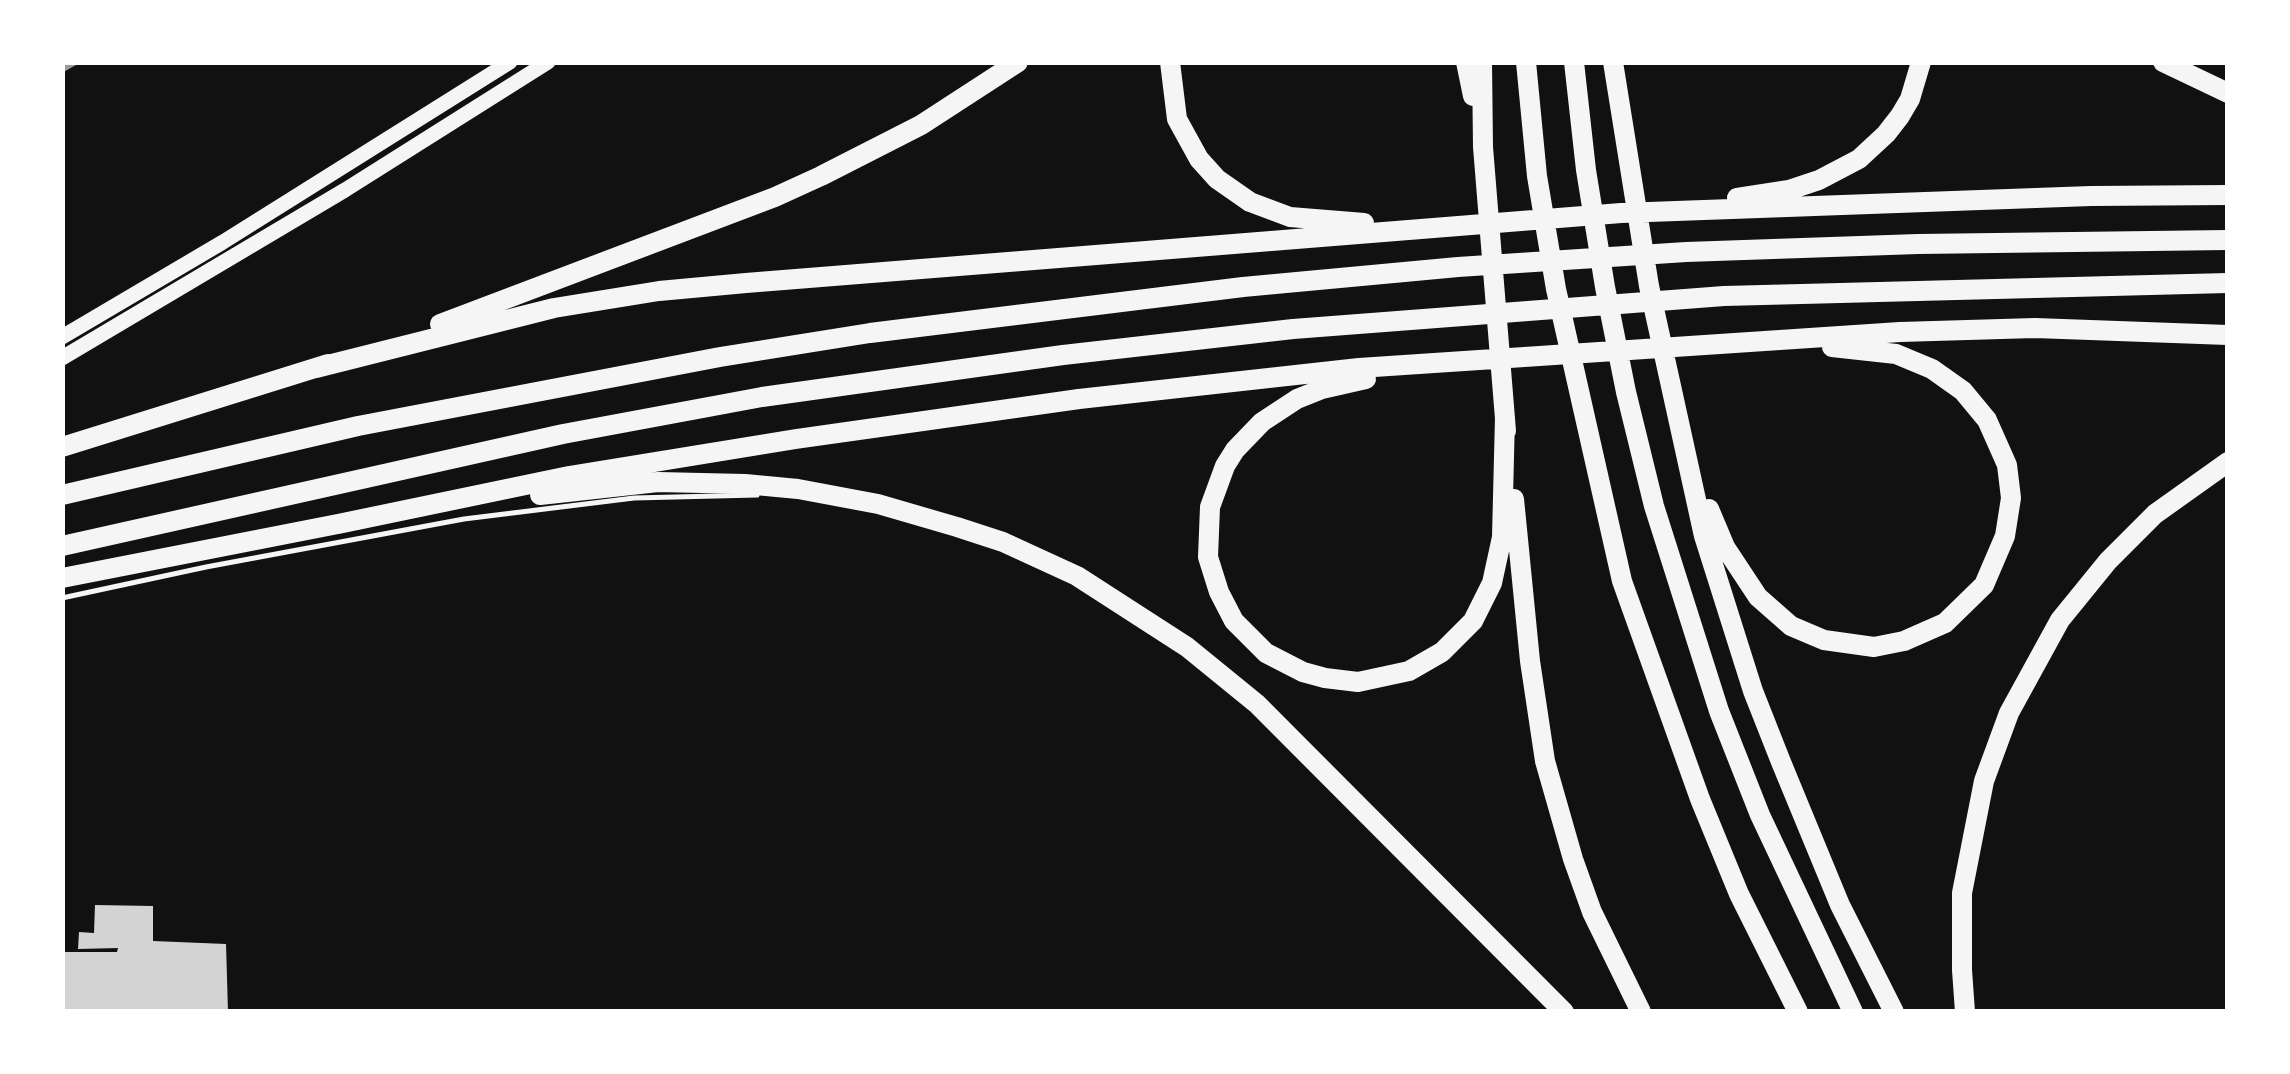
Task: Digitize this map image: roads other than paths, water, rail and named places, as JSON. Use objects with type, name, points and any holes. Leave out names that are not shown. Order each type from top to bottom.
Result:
[{"type":"highway","points":[[316,368],[775,196],[921,125],[1018,62]]},
{"type":"highway","points":[[1170,62],[1177,119],[1188,141],[1217,180],[1250,202],[1307,220],[1486,222]]},
{"type":"highway","points":[[1466,62],[1484,154]]},
{"type":"highway","points":[[1482,62],[1484,154],[1504,412],[1530,661],[1545,761],[1572,859],[1592,912],[1641,1012]]},
{"type":"highway","points":[[1526,62],[1538,176],[1556,289],[1622,581],[1662,702],[1739,894],[1798,1012]]},
{"type":"highway","points":[[1574,62],[1586,170],[1626,392],[1654,506],[1720,711],[1760,815],[1853,1012]]},
{"type":"highway","points":[[1613,62],[1649,286],[1704,536],[1752,690],[1840,905],[1894,1012]]},
{"type":"highway","points":[[1627,146],[1628,62]]},
{"type":"highway","points":[[1621,213],[1789,190],[1841,170],[1872,148],[1900,116],[1910,99],[1921,62]]},
{"type":"highway","points":[[2163,62],[2228,93]]},
{"type":"highway","points":[[62,447],[316,368],[521,314],[659,292],[1621,213],[2090,196],[2228,195]]},
{"type":"highway","points":[[62,495],[377,422],[681,364],[870,333],[1243,286],[1458,266],[1686,252],[2228,240]]},
{"type":"highway","points":[[62,546],[563,434],[762,397],[967,367],[1293,329],[1724,296],[1927,288],[2228,284]]},
{"type":"highway","points":[[62,578],[569,476],[965,414],[1342,370],[1963,330],[2096,329],[2228,335]]},
{"type":"highway","points":[[1658,349],[1873,350],[1914,361],[1950,380],[1987,420],[2007,465],[2010,516],[1993,568],[1974,598],[1945,623],[1904,642],[1844,644],[1791,626],[1758,597],[1725,547],[1676,408]]},
{"type":"highway","points":[[1504,412],[1498,562],[1473,620],[1442,652],[1393,676],[1342,681],[1284,664],[1234,621],[1211,572],[1207,539],[1210,507],[1225,466],[1262,422],[1297,399],[1339,385],[1521,357]]},
{"type":"highway","points":[[1965,1012],[1962,893],[1984,781],[2009,713],[2060,620],[2099,571],[2154,514],[2228,462]]},
{"type":"highway","points":[[338,524],[591,488],[658,482],[745,484],[834,495],[915,514],[1003,542],[1077,576],[1187,646],[1289,732],[1564,1012]]},
{"type":"main road","points":[[62,337],[144,291],[510,62]]},
{"type":"main road","points":[[62,358],[345,190],[548,62]]},
{"type":"lane","points":[[62,598],[206,567],[541,508],[634,498],[834,495]]},
{"type":"railway","points":[[62,70],[76,62]]}]
